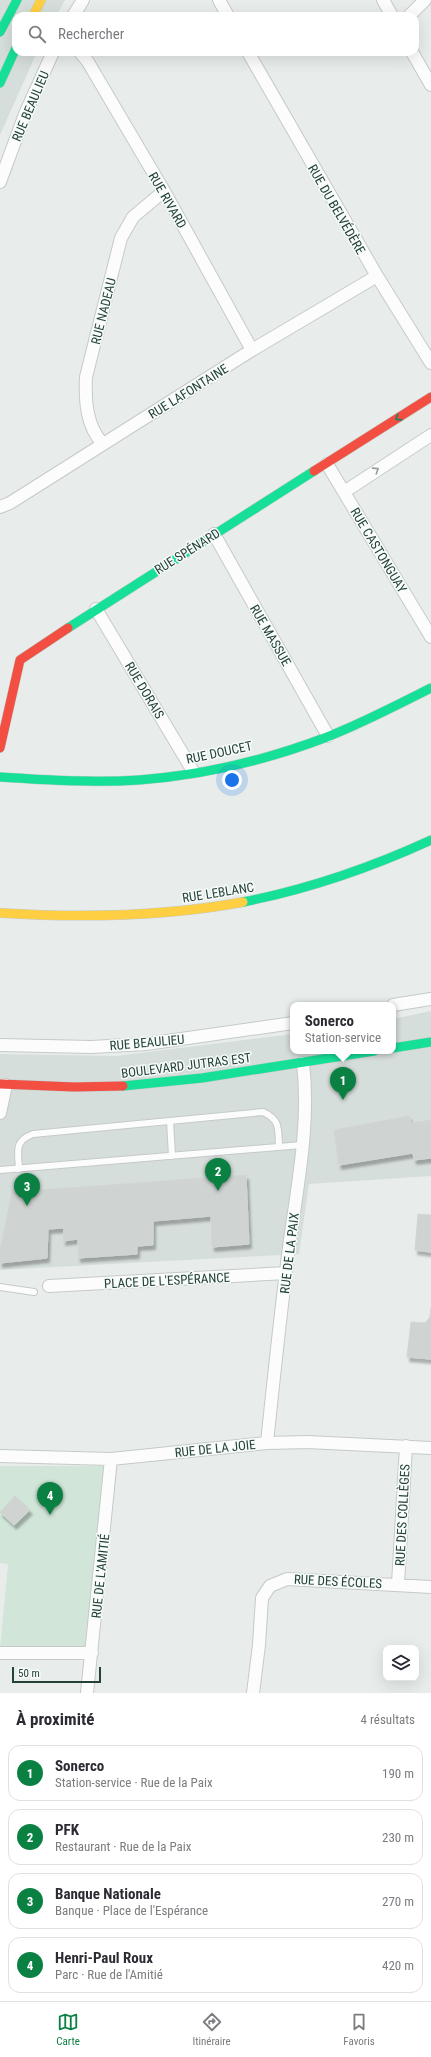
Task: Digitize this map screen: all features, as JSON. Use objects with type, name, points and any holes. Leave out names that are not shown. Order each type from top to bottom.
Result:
[{"type":"street","points":[[0,32],[17,0]]},
{"type":"street","points":[[34,12],[41,0]]},
{"type":"street","points":[[76,12],[83,0]]},
{"type":"street","points":[[383,0],[390,12]]},
{"type":"street","points":[[412,12],[426,0]]},
{"type":"street","points":[[0,83],[12,56]]},
{"type":"street","name":"RUE BEAULIEU","points":[[0,182],[25,114],[51,56]]},
{"type":"street","name":"RUE RIVARD","points":[[83,56],[164,191],[252,350]]},
{"type":"street","name":"RUE DU BELVÉDÈRE","points":[[250,56],[377,276],[431,363]]},
{"type":"street","points":[[414,56],[431,85]]},
{"type":"street","name":"RUE NADEAU","points":[[103,444],[97,438],[90,422],[85,400],[86,377],[121,238],[133,217],[164,191]]},
{"type":"street","name":"RUE LAFONTAINE","points":[[0,508],[252,350],[377,276]]},
{"type":"street","name":"RUE SPÉNARD","points":[[0,748],[20,660],[96,609],[431,397]]},
{"type":"street","points":[[344,492],[431,434]]},
{"type":"street","name":"RUE CASTONGUAY","points":[[327,464],[431,637]]},
{"type":"street","name":"RUE MASSUE","points":[[214,534],[328,736]]},
{"type":"street","name":"RUE DORAIS","points":[[96,609],[193,771]]},
{"type":"street","name":"RUE DOUCET","points":[[0,777],[68,781],[139,780],[193,771],[289,750],[328,736],[431,688]]},
{"type":"street","name":"RUE LEBLANC","points":[[0,913],[128,916],[189,911],[304,889],[364,869],[431,840]]},
{"type":"street","points":[[396,1005],[431,999]]},
{"type":"street","name":"RUE BEAULIEU","points":[[0,1045],[90,1047],[146,1044],[290,1023]]},
{"type":"street","points":[[396,1048],[431,1042]]},
{"type":"street","name":"BOULEVARD JUTRAS EST","points":[[3,1085],[74,1088],[135,1086],[202,1078],[356,1054]]},
{"type":"street","name":"RUE DE LA PAIX","points":[[267,1443],[286,1273],[306,1117],[306,1086],[303,1063]]},
{"type":"street","points":[[0,1113],[3,1085]]},
{"type":"street","name":"PLACE DE L'ESPÉRANCE","points":[[49,1286],[286,1273]]},
{"type":"street","name":"RUE DE LA JOIE","points":[[0,1456],[111,1459],[267,1443],[406,1446],[431,1448]]},
{"type":"street","name":"RUE DES COLLÈGES","points":[[398,1584],[406,1446]]},
{"type":"street","name":"RUE DE L'AMITIÉ","points":[[88,1693],[111,1459]]},
{"type":"street","name":"RUE DES ÉCOLES","points":[[253,1693],[259,1645],[262,1598],[270,1586],[287,1579],[431,1587]]},
{"type":"street","points":[[0,1653],[92,1653]]},
{"type":"lane","points":[[19,1169],[18,1145],[24,1138],[33,1134],[263,1112],[273,1116],[277,1124],[279,1147]]},
{"type":"lane","points":[[170,1121],[172,1156]]},
{"type":"lane","points":[[0,1170],[302,1145]]},
{"type":"lane","points":[[0,1287],[34,1292]]},
{"type":"shaded area","points":[[0,0],[65,0],[58,12],[12,12],[12,56],[35,56],[0,135]]},
{"type":"shaded area","points":[[431,1011],[431,1176],[309,1184],[299,1254],[0,1270],[0,1054],[116,1056],[290,1034],[290,1054],[396,1054],[396,1018]]},
{"type":"green space","points":[[0,1466],[105,1466],[88,1647],[0,1649],[8,1564],[0,1563]]},
{"type":"building","points":[[409,1116],[410,1123],[431,1120],[431,1158],[414,1160],[413,1153],[339,1165],[334,1130]]},
{"type":"building","points":[[246,1175],[249,1244],[212,1247],[211,1216],[153,1221],[153,1245],[137,1246],[137,1254],[78,1258],[78,1239],[63,1241],[64,1228],[48,1229],[47,1258],[0,1263],[0,1251],[12,1192]]},
{"type":"building","points":[[418,1214],[431,1215],[431,1252],[415,1250]]},
{"type":"building","points":[[431,1308],[431,1359],[407,1357],[411,1322],[425,1323],[430,1317]]},
{"type":"building","points":[[15,1496],[30,1510],[14,1525],[0,1512]]},
{"type":"traffic: fast","points":[[0,32],[17,0]]},
{"type":"traffic: fast","points":[[0,83],[12,56]]},
{"type":"traffic: fast","points":[[68,628],[314,471]]},
{"type":"traffic: fast","points":[[0,777],[70,781],[122,781],[163,778],[211,770],[281,753],[327,737],[367,720],[431,688]]},
{"type":"traffic: fast","points":[[243,902],[292,891],[339,877],[385,860],[431,840]]},
{"type":"traffic: fast","points":[[396,1048],[431,1042]]},
{"type":"traffic: fast","points":[[123,1086],[202,1078],[355,1054]]},
{"type":"traffic: slow","points":[[35,12],[41,0]]},
{"type":"traffic: slow","points":[[0,913],[61,916],[122,915],[183,911],[243,902]]},
{"type":"traffic: jam","points":[[314,471],[431,397]]},
{"type":"traffic: jam","points":[[0,748],[20,660],[68,628]]},
{"type":"traffic: jam","points":[[0,1084],[74,1087],[123,1086]]},
{"type":"place","name":"Sonerco","points":[[343,1100]]},
{"type":"place","name":"PFK","points":[[218,1191]]},
{"type":"place","name":"Banque Nationale","points":[[27,1206]]},
{"type":"place","name":"Henri-Paul Roux","points":[[50,1515]]}]
